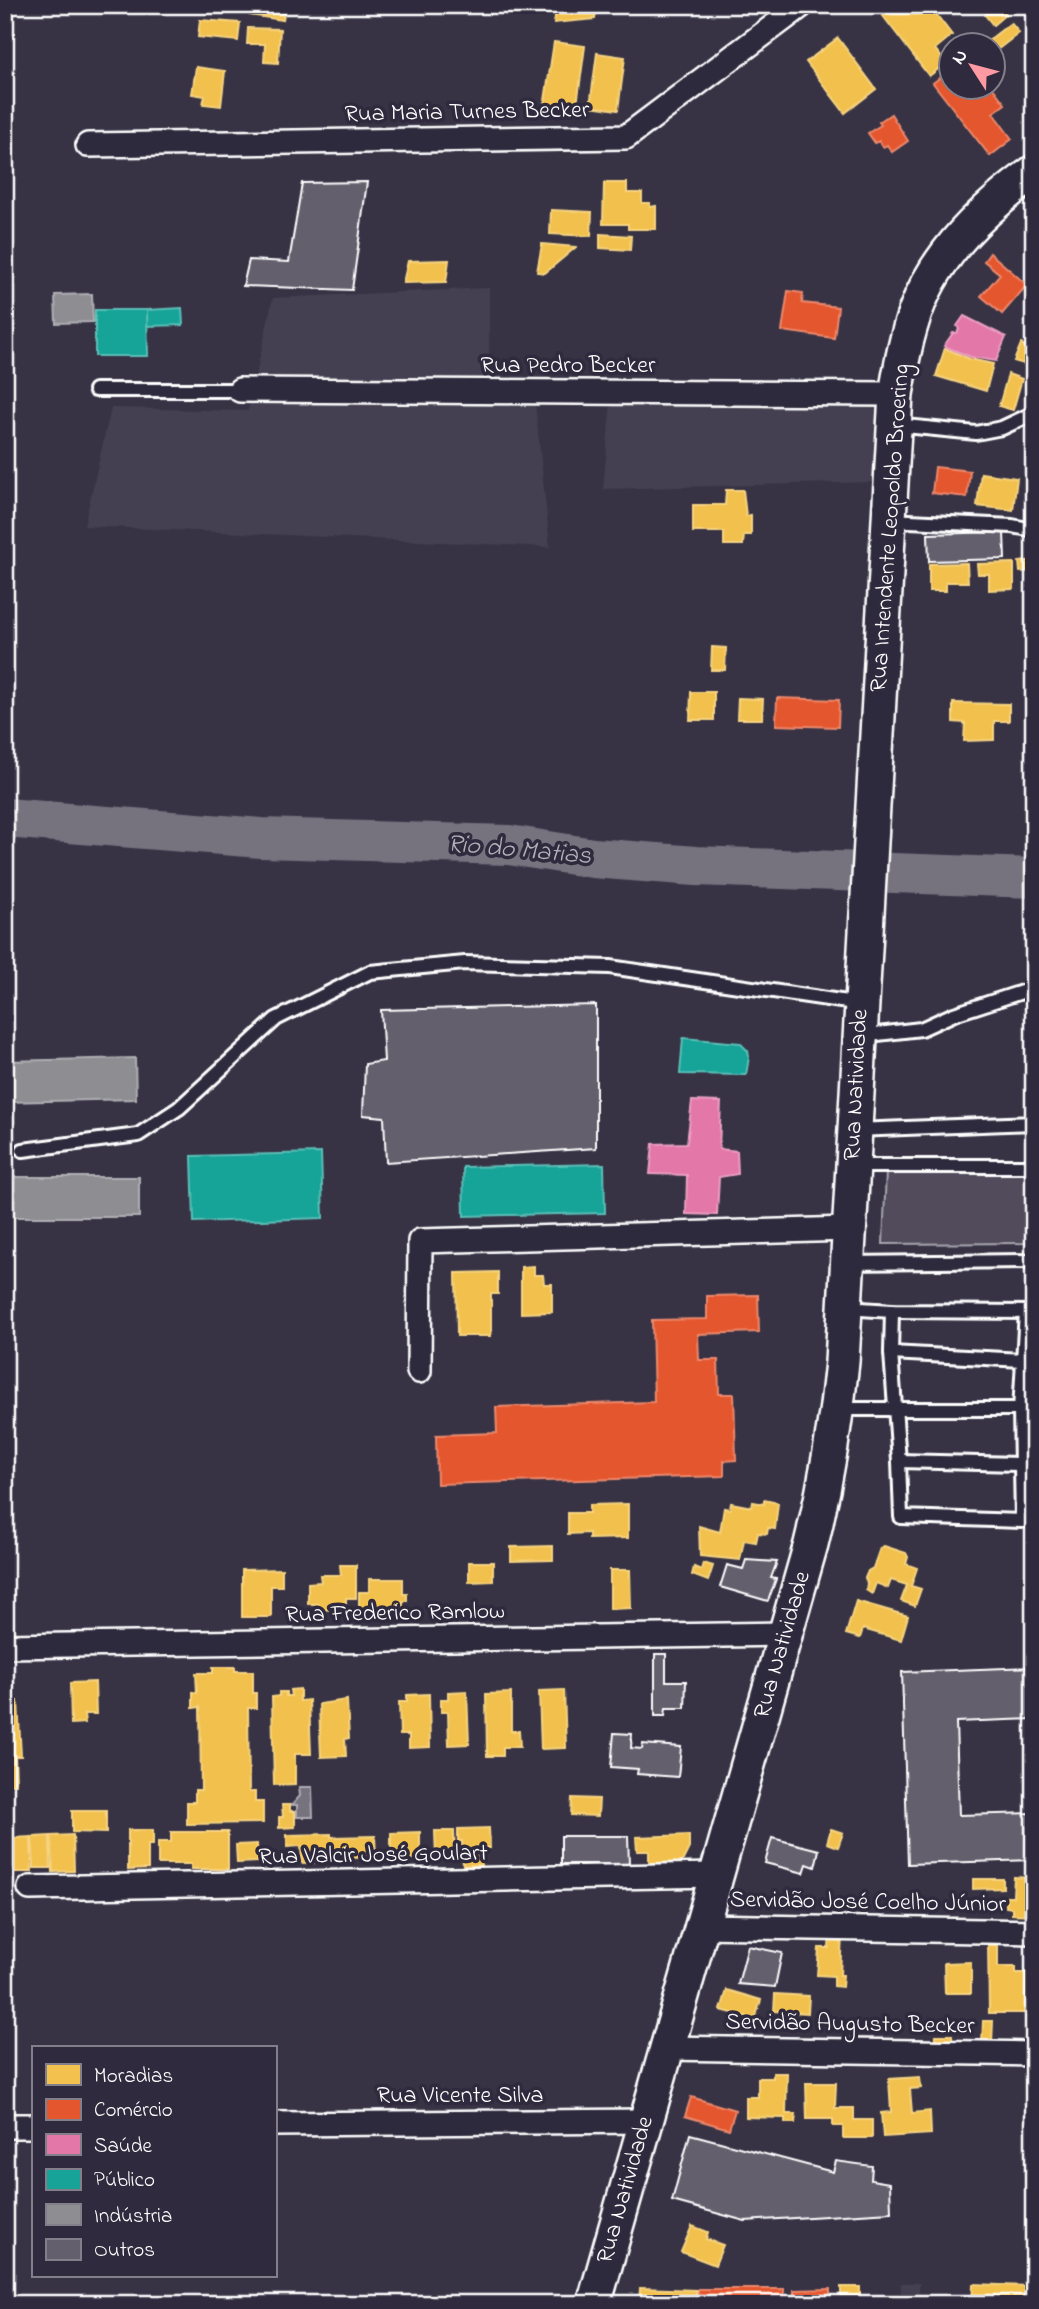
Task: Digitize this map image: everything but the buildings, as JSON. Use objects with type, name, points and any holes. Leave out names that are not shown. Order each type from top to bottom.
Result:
[{"type":"main road","name":"Rua Intendente Leopoldo Broering","points":[[863,967],[895,410],[908,334],[928,282],[948,253],[974,222],[1034,172]]},
{"type":"main road","name":"Rua Natividade","points":[[594,2304],[786,1634],[825,1487],[837,1409],[845,1308],[863,967]]},
{"type":"street","points":[[767,31],[771,5]]},
{"type":"street","name":"Rua Maria Turnes Becker","points":[[88,145],[626,137],[802,5]]},
{"type":"street","name":"Rua Pedro Becker","points":[[240,390],[895,410]]},
{"type":"street","points":[[419,1371],[420,1241],[849,1229]]},
{"type":"street","name":"Rua Frederico Ramlow","points":[[5,1646],[786,1634]]},
{"type":"street","name":"Rua Valcir José Goulart","points":[[30,1888],[717,1875]]},
{"type":"street","name":"Servidão José Coelho Júnior","points":[[702,1926],[1034,1932]]},
{"type":"street","name":"Servidão Augusto Becker","points":[[666,2048],[1034,2054]]},
{"type":"street","name":"Rua Vicente Silva","points":[[276,2124],[647,2121]]},
{"type":"street","points":[[5,2126],[32,2126]]},
{"type":"lane","points":[[94,390],[240,390]]},
{"type":"lane","points":[[895,410],[976,433],[1002,428],[1034,413]]},
{"type":"lane","points":[[889,520],[1012,526],[1034,530]]},
{"type":"lane","points":[[23,1150],[138,1135],[178,1108],[276,1019],[370,972],[465,963],[610,967],[861,1020],[921,1029],[954,1014],[1034,988]]},
{"type":"lane","points":[[855,1130],[1034,1124]]},
{"type":"lane","points":[[853,1166],[1034,1166]]},
{"type":"lane","points":[[847,1263],[1034,1261]]},
{"type":"lane","points":[[845,1308],[1030,1312],[1020,1410],[1022,1521],[901,1517],[900,1461],[891,1353],[892,1311]]},
{"type":"lane","points":[[891,1353],[1023,1360]]},
{"type":"lane","points":[[837,1409],[1034,1409]]},
{"type":"lane","points":[[900,1461],[1019,1464]]},
{"type":"shaded area","points":[[489,288],[489,404],[535,403],[550,547],[84,526],[111,408],[248,411],[273,298]]},
{"type":"shaded area","points":[[611,402],[877,402],[873,482],[603,489]]},
{"type":"shaded area","points":[[886,1171],[1034,1173],[1034,1243],[883,1244]]},
{"type":"shaded area","points":[[299,1787],[312,1787],[313,1817],[297,1817],[297,1805],[292,1805],[300,1796]]},
{"type":"shaded area","points":[[901,2283],[919,2283],[919,2304],[901,2304]]},
{"type":"waterway","name":"Rio do Matias","points":[[5,818],[261,838],[509,845],[593,858],[696,866],[1034,878]]}]
